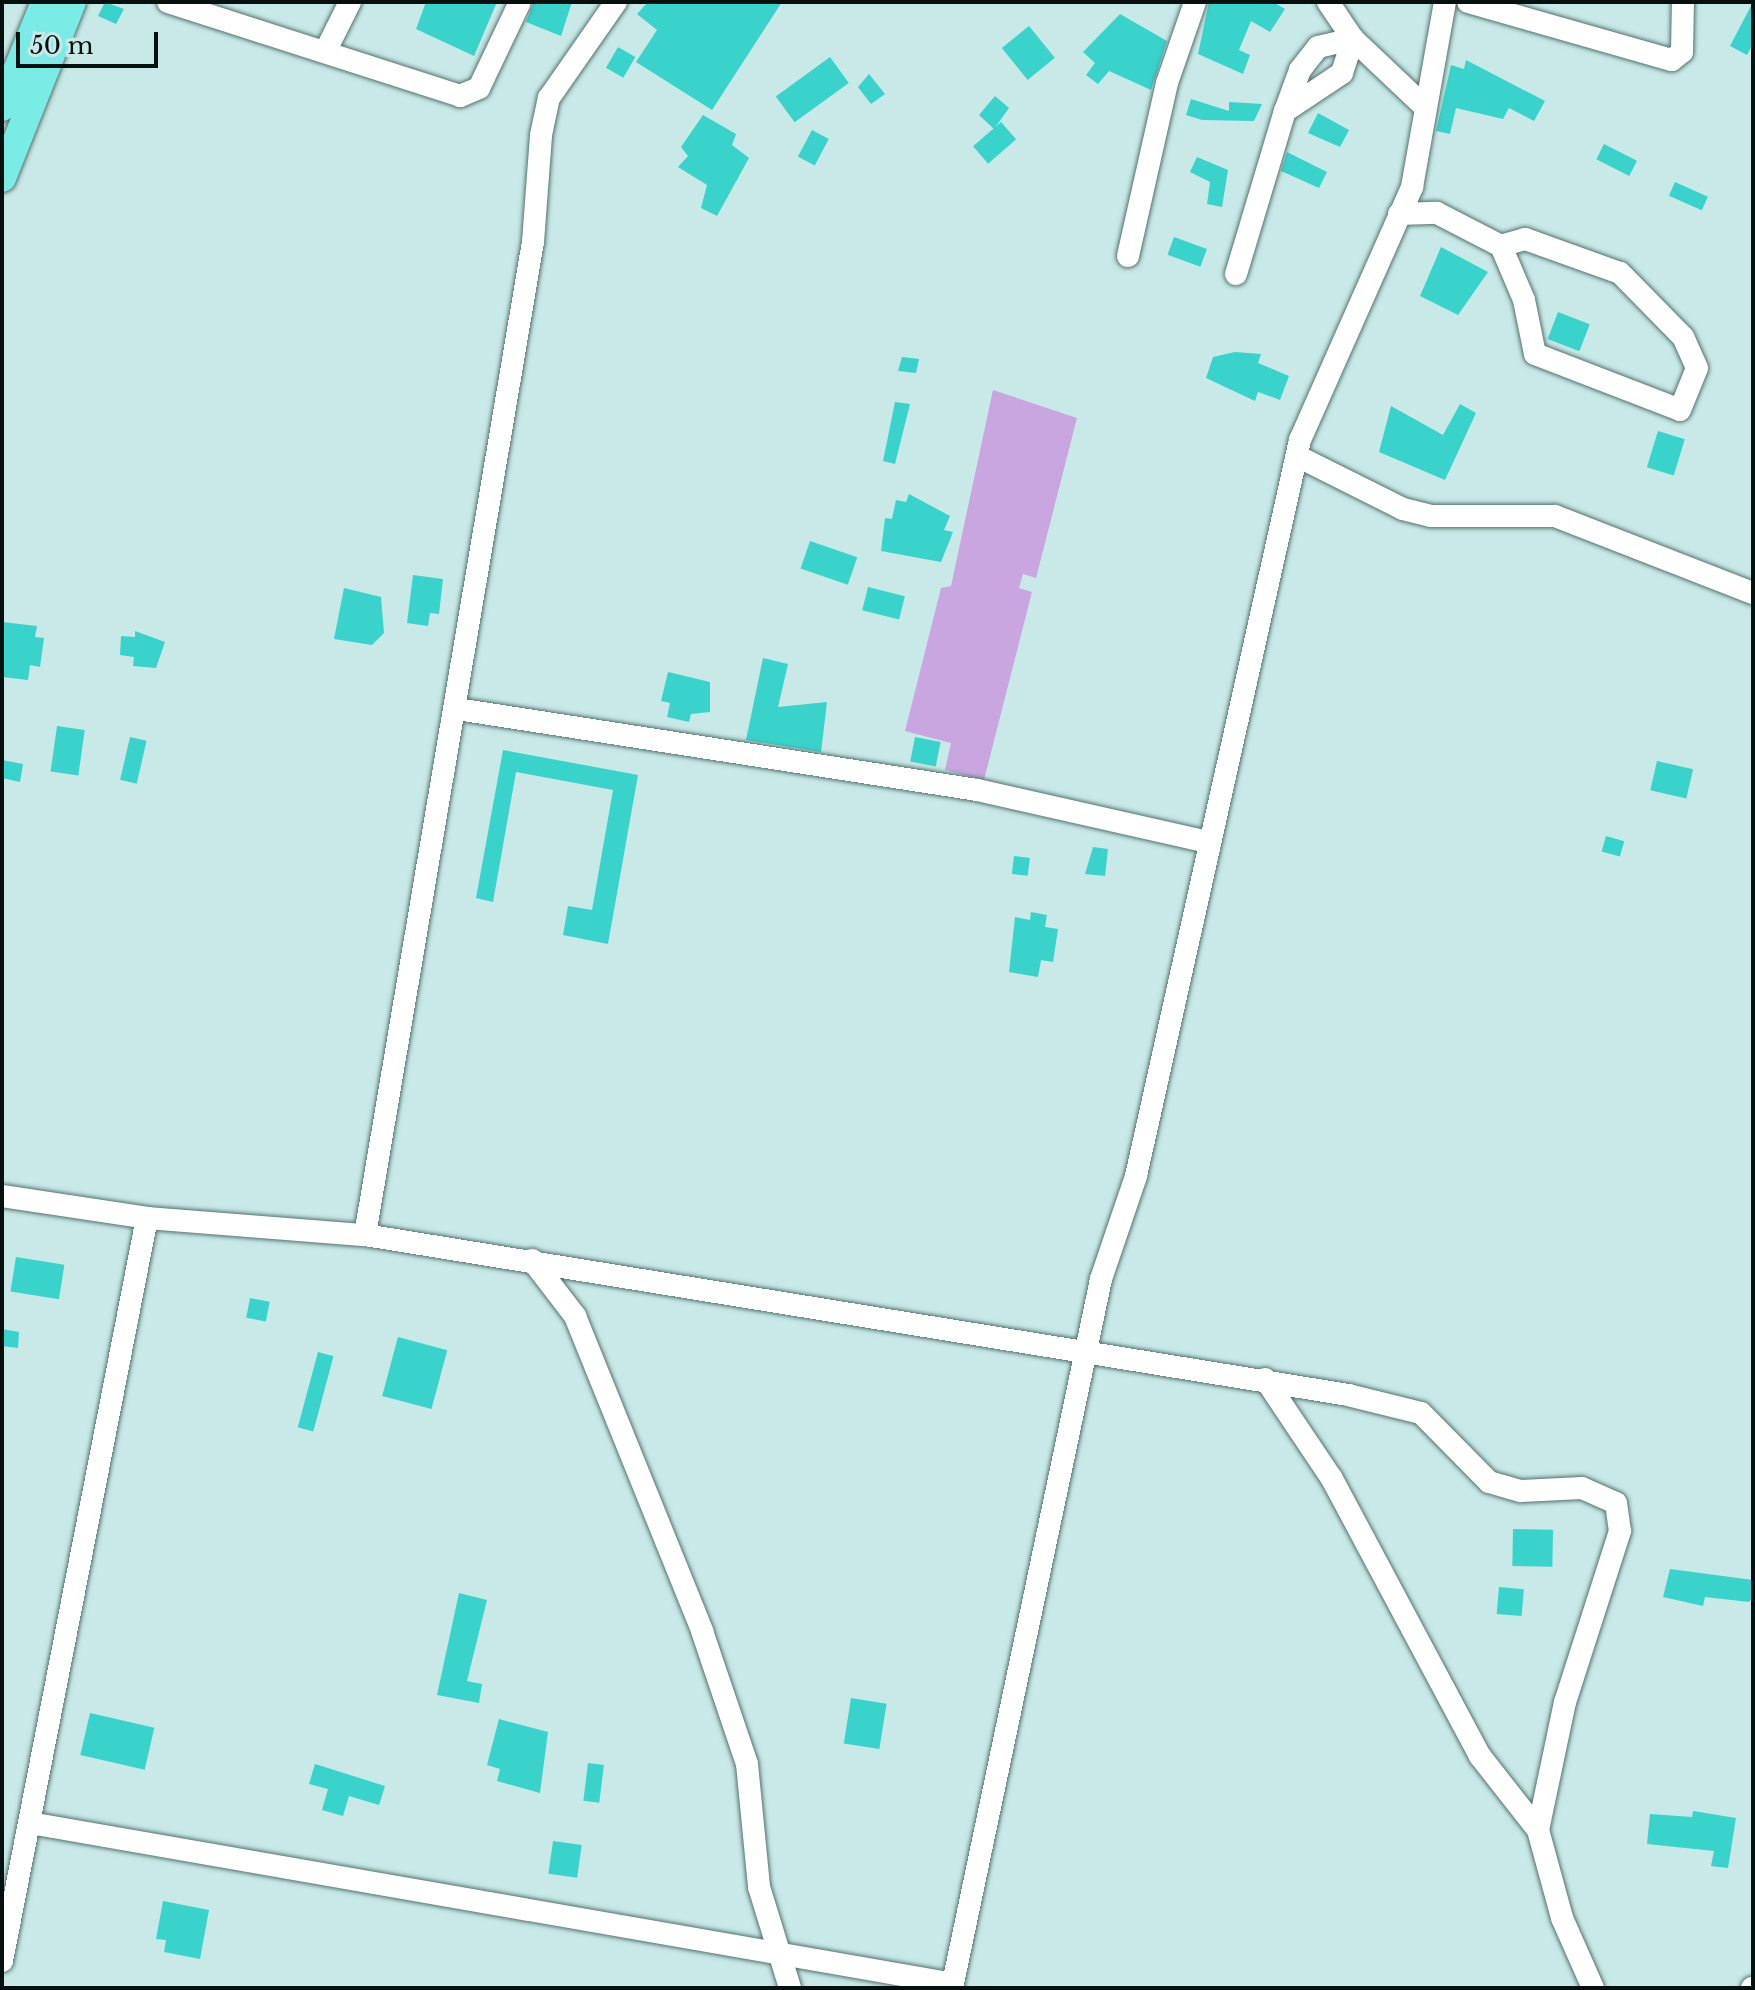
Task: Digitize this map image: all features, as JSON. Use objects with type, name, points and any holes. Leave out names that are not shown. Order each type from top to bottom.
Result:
[{"type":"main road","points":[[2,107],[45,2]]},
{"type":"main road","points":[[2,178],[72,2]]},
{"type":"street","points":[[168,2],[326,50],[460,96],[479,88],[520,2]]},
{"type":"street","points":[[326,50],[350,2]]},
{"type":"street","points":[[365,1235],[457,709],[533,242],[549,98],[616,2]]},
{"type":"street","points":[[1128,256],[1167,83],[1195,2]]},
{"type":"street","points":[[1328,2],[1353,39],[1426,108]]},
{"type":"street","points":[[30,1823],[953,1986],[1089,1358],[1101,1279],[1136,1176],[1207,842],[1299,457],[1300,440],[1399,214],[1423,150],[1426,108],[1445,2]]},
{"type":"street","points":[[1468,2],[1672,60],[1682,52],[1683,2]]},
{"type":"street","points":[[1285,111],[1342,73],[1353,39]]},
{"type":"street","points":[[1236,274],[1300,70],[1318,47],[1353,39]]},
{"type":"street","points":[[1399,214],[1437,213],[1501,246],[1524,300],[1535,354],[1680,410],[1697,368],[1683,337],[1620,273],[1525,239],[1501,246]]},
{"type":"street","points":[[1299,457],[1403,509],[1431,516],[1555,516],[1753,593]]},
{"type":"street","points":[[457,709],[977,790],[1207,842]]},
{"type":"street","points":[[2,1196],[147,1218],[365,1235],[532,1260],[1089,1358],[1265,1379],[1421,1413],[1489,1482],[1521,1491],[1582,1488],[1616,1503],[1620,1531],[1565,1702],[1538,1830]]},
{"type":"street","points":[[2,1961],[147,1218]]},
{"type":"street","points":[[532,1260],[575,1316],[702,1631],[747,1764],[759,1887],[790,1988]]},
{"type":"street","points":[[1265,1379],[1332,1479],[1480,1756],[1538,1830],[1562,1918],[1593,1988]]},
{"type":"shaded area","points":[[993,390],[1077,418],[1036,578],[1023,574],[1019,588],[1032,592],[984,780],[945,770],[951,743],[905,731],[941,588],[951,586]]},
{"type":"building","points":[[105,2],[124,9],[116,24],[98,16]]},
{"type":"building","points":[[426,2],[497,2],[474,56],[416,29]]},
{"type":"building","points":[[534,2],[572,2],[561,36],[526,22]]},
{"type":"building","points":[[648,2],[782,2],[712,110],[636,62],[657,30],[637,14]]},
{"type":"building","points":[[1209,2],[1273,2],[1285,9],[1270,32],[1251,21],[1239,50],[1250,55],[1243,74],[1198,54]]},
{"type":"building","points":[[1753,2],[1753,44],[1747,55],[1730,46]]},
{"type":"building","points":[[1120,14],[1167,41],[1151,90],[1109,71],[1098,84],[1086,75],[1095,63],[1083,52]]},
{"type":"building","points":[[1029,26],[1055,58],[1028,80],[1002,48]]},
{"type":"building","points":[[618,47],[635,57],[623,78],[606,68]]},
{"type":"building","points":[[830,57],[849,83],[795,122],[776,96]]},
{"type":"building","points":[[1466,60],[1545,101],[1534,121],[1509,108],[1503,119],[1456,108],[1450,134],[1436,131],[1451,65],[1464,69]]},
{"type":"building","points":[[869,74],[885,94],[871,104],[858,87]]},
{"type":"building","points":[[995,96],[1009,108],[994,129],[979,115]]},
{"type":"building","points":[[1191,99],[1229,111],[1229,102],[1262,104],[1254,121],[1202,120],[1186,115]]},
{"type":"building","points":[[1318,113],[1349,130],[1340,147],[1308,133]]},
{"type":"building","points":[[703,115],[736,134],[732,145],[749,158],[717,216],[701,208],[707,185],[678,167],[688,156],[681,147]]},
{"type":"building","points":[[1001,122],[1016,139],[988,164],[973,146]]},
{"type":"building","points":[[812,130],[829,139],[815,165],[798,156]]},
{"type":"building","points":[[1604,144],[1637,161],[1629,176],[1596,159]]},
{"type":"building","points":[[1287,152],[1327,172],[1319,188],[1281,171]]},
{"type":"building","points":[[1197,157],[1228,170],[1222,207],[1207,204],[1210,182],[1190,172]]},
{"type":"building","points":[[1675,182],[1708,197],[1702,210],[1669,196]]},
{"type":"building","points":[[1174,237],[1207,249],[1200,267],[1168,255]]},
{"type":"building","points":[[1441,247],[1488,272],[1458,315],[1420,296]]},
{"type":"building","points":[[1558,312],[1590,324],[1579,351],[1548,339]]},
{"type":"building","points":[[1235,352],[1261,354],[1258,363],[1289,376],[1280,400],[1258,392],[1255,401],[1206,378],[1213,357]]},
{"type":"building","points":[[902,357],[919,359],[916,373],[898,371]]},
{"type":"building","points":[[895,402],[910,404],[895,464],[883,461]]},
{"type":"building","points":[[1460,404],[1476,413],[1445,480],[1379,452],[1391,406],[1443,435]]},
{"type":"building","points":[[1658,431],[1685,439],[1674,476],[1647,467]]},
{"type":"building","points":[[909,494],[950,516],[944,530],[953,532],[941,562],[881,551],[885,518],[892,519],[896,500],[906,502]]},
{"type":"building","points":[[810,541],[857,557],[848,585],[801,568]]},
{"type":"building","points":[[413,575],[443,579],[439,614],[430,613],[428,626],[407,623]]},
{"type":"building","points":[[868,587],[905,596],[899,619],[862,610]]},
{"type":"building","points":[[344,588],[381,597],[384,633],[372,645],[334,639]]},
{"type":"building","points":[[2,622],[37,626],[35,637],[44,638],[40,667],[30,665],[28,680],[2,677]]},
{"type":"building","points":[[135,631],[165,642],[156,668],[133,666],[134,657],[120,655],[121,636],[135,637]]},
{"type":"building","points":[[763,658],[788,664],[778,707],[827,702],[821,752],[746,740]]},
{"type":"building","points":[[668,672],[710,682],[710,712],[691,714],[689,722],[667,717],[670,703],[661,701]]},
{"type":"building","points":[[57,726],[85,730],[78,775],[51,772]]},
{"type":"building","points":[[130,737],[147,741],[137,784],[120,780]]},
{"type":"building","points":[[915,737],[941,742],[936,767],[910,762]]},
{"type":"building","points":[[503,750],[638,775],[608,944],[563,935],[568,906],[592,910],[613,790],[516,772],[493,902],[476,898]]},
{"type":"building","points":[[2,760],[23,764],[20,782],[2,778]]},
{"type":"building","points":[[1657,761],[1693,769],[1686,799],[1650,790]]},
{"type":"building","points":[[1606,836],[1624,841],[1620,857],[1602,851]]},
{"type":"building","points":[[1093,847],[1108,849],[1105,876],[1085,874]]},
{"type":"building","points":[[1014,856],[1030,858],[1028,876],[1012,874]]},
{"type":"building","points":[[1031,912],[1047,915],[1045,927],[1058,929],[1053,962],[1041,960],[1038,977],[1009,972],[1015,917],[1030,920]]},
{"type":"building","points":[[16,1257],[64,1265],[59,1299],[11,1292]]},
{"type":"building","points":[[250,1298],[270,1302],[266,1321],[246,1318]]},
{"type":"building","points":[[2,1329],[19,1332],[18,1348],[2,1346]]},
{"type":"building","points":[[398,1337],[447,1350],[431,1409],[382,1396]]},
{"type":"building","points":[[318,1352],[333,1356],[313,1431],[298,1427]]},
{"type":"building","points":[[1513,1529],[1553,1530],[1552,1567],[1512,1566]]},
{"type":"building","points":[[1670,1569],[1753,1580],[1753,1596],[1749,1602],[1705,1597],[1703,1606],[1663,1597]]},
{"type":"building","points":[[1499,1587],[1524,1589],[1522,1616],[1497,1614]]},
{"type":"building","points":[[459,1593],[487,1600],[467,1681],[482,1684],[479,1703],[437,1695]]},
{"type":"building","points":[[851,1698],[887,1704],[879,1749],[844,1743]]},
{"type":"building","points":[[90,1713],[154,1728],[145,1770],[80,1755]]},
{"type":"building","points":[[499,1719],[548,1732],[540,1793],[497,1781],[500,1769],[487,1765]]},
{"type":"building","points":[[588,1763],[604,1765],[599,1803],[583,1801]]},
{"type":"building","points":[[315,1764],[385,1786],[379,1805],[349,1796],[343,1816],[322,1810],[328,1789],[309,1784]]},
{"type":"building","points":[[1693,1811],[1736,1818],[1728,1868],[1711,1866],[1714,1851],[1647,1844],[1650,1814],[1692,1817]]},
{"type":"building","points":[[553,1841],[582,1845],[577,1878],[548,1874]]},
{"type":"building","points":[[163,1901],[209,1910],[200,1959],[164,1952],[166,1940],[156,1939]]}]
